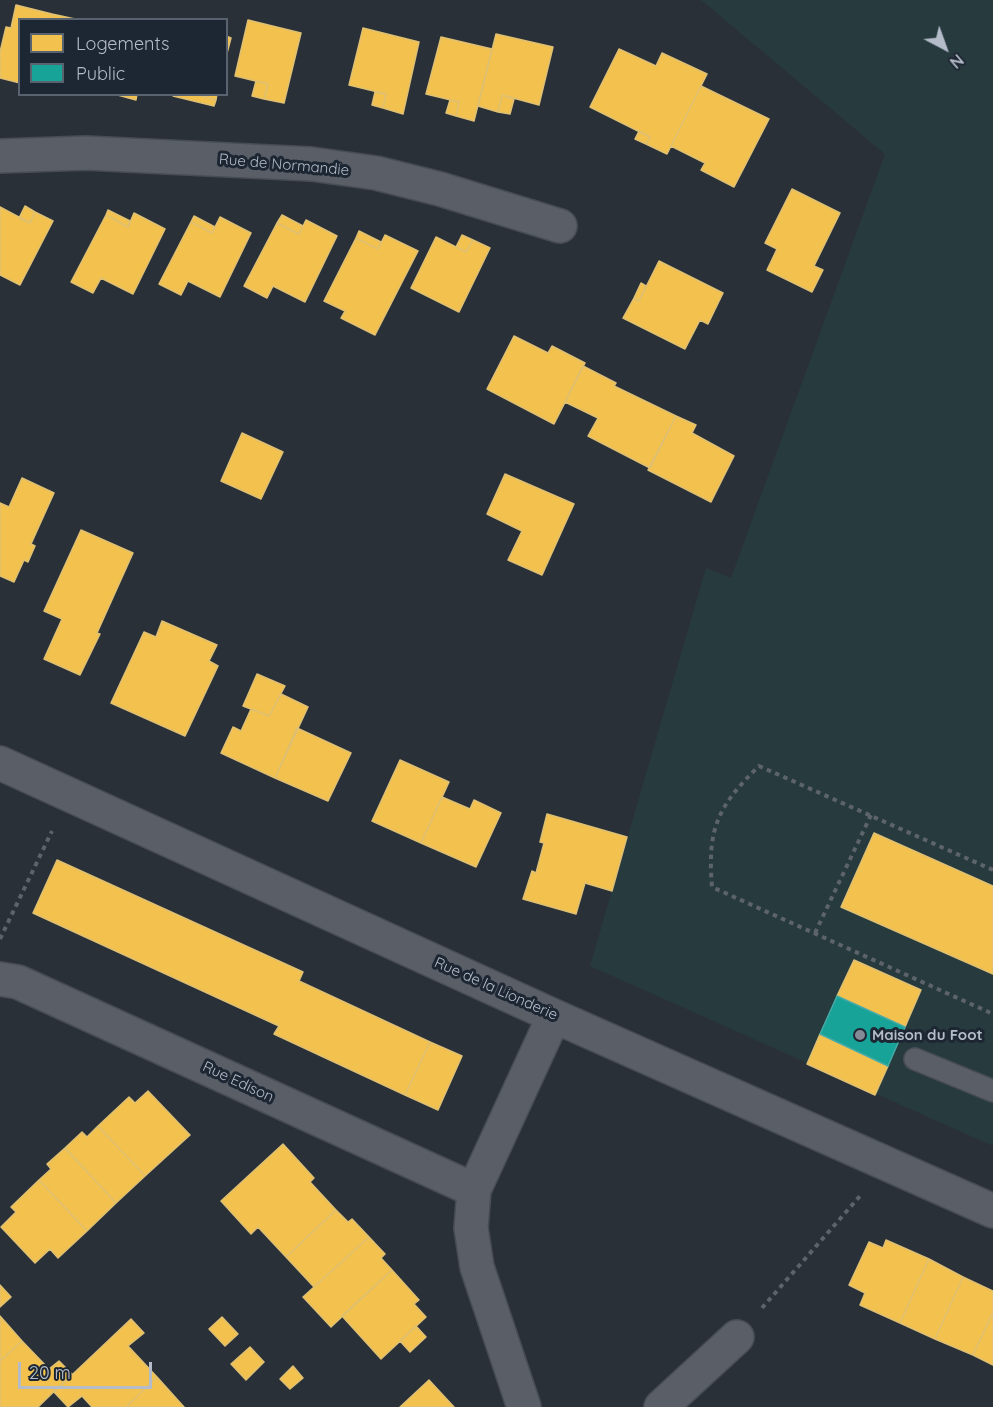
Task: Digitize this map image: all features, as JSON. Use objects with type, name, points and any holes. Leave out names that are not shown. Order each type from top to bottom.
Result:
[{"type":"street","name":"Rue de Normandie","points":[[0,156],[86,153],[311,164],[376,173],[440,189],[560,226]]},
{"type":"street","name":"Rue de la Lionderie","points":[[0,763],[554,1016],[993,1211]]},
{"type":"street","name":"Rue Edison","points":[[0,979],[18,982],[474,1190]]},
{"type":"street","points":[[524,1407],[477,1267],[471,1228],[474,1190],[554,1016]]},
{"type":"street","points":[[661,1407],[736,1339]]},
{"type":"lane","points":[[915,1059],[993,1091]]},
{"type":"path","points":[[993,870],[759,766],[735,790],[720,814],[710,861],[712,887],[993,1014]]},
{"type":"path","points":[[0,939],[69,795]]},
{"type":"path","points":[[815,933],[871,815]]},
{"type":"path","points":[[736,1339],[888,1164]]},
{"type":"green space","points":[[701,0],[993,0],[993,1146],[590,966],[706,568],[731,578],[885,154]]},
{"type":"building: Logements","points":[[16,5],[52,14],[51,18],[18,18],[18,82],[0,78],[0,52],[6,27],[11,28]]},
{"type":"building: Logements","points":[[52,14],[70,18],[51,18]]},
{"type":"building: Logements","points":[[248,20],[301,33],[284,103],[264,99],[268,84],[235,76]]},
{"type":"building: Logements","points":[[363,28],[419,42],[403,114],[383,108],[386,94],[349,85]]},
{"type":"building: Logements","points":[[496,34],[553,47],[539,105],[502,95],[498,112],[478,106]]},
{"type":"building: Logements","points":[[441,37],[492,49],[474,121],[456,116],[459,102],[426,94]]},
{"type":"building: Logements","points":[[619,49],[656,66],[662,53],[707,74],[667,154],[646,144],[650,137],[590,107]]},
{"type":"building: Logements","points":[[256,81],[268,84],[264,99],[252,96]]},
{"type":"building: Logements","points":[[701,86],[769,119],[734,187],[701,170],[705,163],[671,146]]},
{"type":"building: Logements","points":[[375,92],[386,94],[383,108],[372,105]]},
{"type":"building: Logements","points":[[502,95],[514,99],[510,114],[498,112]]},
{"type":"building: Logements","points":[[121,96],[137,96],[136,100]]},
{"type":"building: Logements","points":[[173,96],[202,96],[216,100],[214,106]]},
{"type":"building: Logements","points":[[202,96],[217,96],[216,100]]},
{"type":"building: Logements","points":[[450,100],[459,102],[456,116],[446,113]]},
{"type":"building: Logements","points":[[639,131],[650,137],[646,144],[635,139]]},
{"type":"building: Logements","points":[[792,189],[840,213],[814,266],[823,270],[812,292],[767,270],[777,249],[765,243]]},
{"type":"building: Logements","points":[[25,206],[35,212],[30,223],[19,218]]},
{"type":"building: Logements","points":[[0,207],[30,223],[35,212],[53,221],[20,285],[0,275]]},
{"type":"building: Logements","points":[[108,210],[130,221],[128,227],[106,215]]},
{"type":"building: Logements","points":[[134,213],[165,229],[133,294],[101,278],[93,293],[71,282],[106,215],[128,227]]},
{"type":"building: Logements","points":[[282,215],[303,226],[299,234],[277,223]]},
{"type":"building: Logements","points":[[194,216],[215,227],[212,233],[191,222]]},
{"type":"building: Logements","points":[[220,217],[251,233],[220,297],[188,281],[181,295],[159,284],[191,222],[212,233]]},
{"type":"building: Logements","points":[[306,220],[337,236],[305,302],[273,286],[267,298],[244,286],[277,223],[299,234]]},
{"type":"building: Logements","points":[[359,231],[381,242],[378,249],[356,238]]},
{"type":"building: Logements","points":[[385,235],[418,251],[375,335],[341,318],[345,311],[324,301],[356,238],[378,249]]},
{"type":"building: Logements","points":[[462,235],[473,240],[466,252],[456,247]]},
{"type":"building: Logements","points":[[436,237],[466,252],[473,240],[490,248],[459,312],[411,288]]},
{"type":"building: Logements","points":[[659,261],[723,293],[708,324],[700,320],[685,349],[623,318],[634,298],[639,301]]},
{"type":"building: Logements","points":[[641,283],[646,286],[639,301],[634,298]]},
{"type":"building: Logements","points":[[514,336],[548,353],[552,346],[585,363],[554,424],[487,389]]},
{"type":"building: Logements","points":[[583,366],[616,383],[614,386],[676,416],[650,468],[588,436],[598,418],[565,402]]},
{"type":"building: Logements","points":[[676,416],[696,425],[692,433],[734,456],[711,502],[648,470]]},
{"type":"building: Logements","points":[[242,433],[283,452],[261,499],[221,481]]},
{"type":"building: Logements","points":[[505,474],[574,504],[542,575],[508,560],[522,531],[487,514]]},
{"type":"building: Logements","points":[[22,478],[54,493],[31,544],[35,546],[28,562],[24,560],[14,582],[0,576],[0,503],[9,507]]},
{"type":"building: Logements","points":[[81,530],[133,553],[97,633],[100,634],[80,675],[44,659],[62,619],[44,611]]},
{"type":"building: Logements","points":[[162,621],[217,645],[209,661],[218,666],[185,736],[111,703],[144,632],[156,637]]},
{"type":"building: Logements","points":[[257,674],[285,686],[269,716],[243,706]]},
{"type":"building: Logements","points":[[281,694],[308,707],[275,778],[221,753],[233,727],[241,731],[251,709],[269,716]]},
{"type":"building: Logements","points":[[297,728],[351,753],[328,801],[275,778]]},
{"type":"building: Logements","points":[[400,760],[449,782],[421,843],[372,821]]},
{"type":"building: Logements","points":[[442,797],[470,809],[474,800],[501,813],[476,867],[421,843]]},
{"type":"building: Logements","points":[[547,814],[627,837],[612,891],[585,883],[576,914],[523,899],[532,871],[536,873],[544,843],[540,842]]},
{"type":"building: Logements","points":[[874,833],[993,886],[993,974],[841,907]]},
{"type":"building: Logements","points":[[57,860],[303,972],[299,981],[430,1042],[405,1095],[274,1034],[279,1026],[33,913]]},
{"type":"building: Logements","points":[[854,960],[921,990],[905,1027],[837,996]]},
{"type":"building: Logements","points":[[820,1034],[888,1066],[875,1095],[807,1064]]},
{"type":"building: Logements","points":[[430,1042],[462,1056],[438,1110],[405,1095]]},
{"type":"building: Logements","points":[[148,1091],[190,1135],[145,1176],[98,1126],[129,1097],[135,1103]]},
{"type":"building: Logements","points":[[98,1126],[145,1176],[116,1203],[65,1148],[82,1132],[87,1137]]},
{"type":"building: Logements","points":[[283,1144],[314,1178],[310,1182],[336,1210],[286,1257],[258,1227],[251,1234],[221,1201]]},
{"type":"building: Logements","points":[[65,1148],[116,1203],[87,1231],[39,1180],[51,1169],[47,1164]]},
{"type":"building: Logements","points":[[39,1180],[87,1231],[58,1258],[50,1249],[35,1263],[1,1227],[16,1212],[11,1207]]},
{"type":"building: Logements","points":[[336,1210],[348,1222],[352,1219],[369,1237],[314,1287],[286,1257]]},
{"type":"building: Logements","points":[[369,1237],[385,1254],[381,1258],[392,1270],[331,1327],[303,1297]]},
{"type":"building: Logements","points":[[886,1240],[929,1259],[900,1323],[860,1305],[865,1293],[849,1285],[869,1242],[883,1248]]},
{"type":"building: Logements","points":[[929,1259],[963,1277],[935,1339],[900,1323]]},
{"type":"building: Logements","points":[[392,1270],[419,1300],[414,1304],[426,1317],[381,1359],[342,1316]]},
{"type":"building: Logements","points":[[963,1277],[993,1291],[993,1312],[973,1355],[935,1339]]},
{"type":"building: Logements","points":[[0,1285],[11,1297],[0,1307]]},
{"type":"building: Logements","points":[[993,1312],[993,1365],[973,1355]]},
{"type":"building: Logements","points":[[0,1316],[22,1341],[0,1361]]},
{"type":"building: Logements","points":[[222,1317],[238,1334],[225,1346],[209,1329]]},
{"type":"building: Logements","points":[[131,1319],[144,1333],[128,1346],[157,1377],[126,1407],[92,1407],[82,1396],[68,1407],[54,1392]]},
{"type":"building: Logements","points":[[416,1326],[426,1337],[410,1352],[400,1341]]},
{"type":"building: Logements","points":[[22,1341],[49,1369],[59,1361],[72,1374],[38,1407],[0,1407],[0,1361]]},
{"type":"building: Logements","points":[[250,1347],[264,1362],[246,1380],[231,1364]]},
{"type":"building: Logements","points":[[293,1366],[303,1378],[290,1389],[280,1379]]},
{"type":"building: Logements","points":[[157,1377],[184,1407],[126,1407]]},
{"type":"building: Logements","points":[[429,1380],[454,1407],[400,1407]]},
{"type":"building: Public","points":[[837,996],[905,1027],[888,1066],[820,1034]]},
{"type":"place","name":"Maison du Foot","points":[[860,1035]]}]
